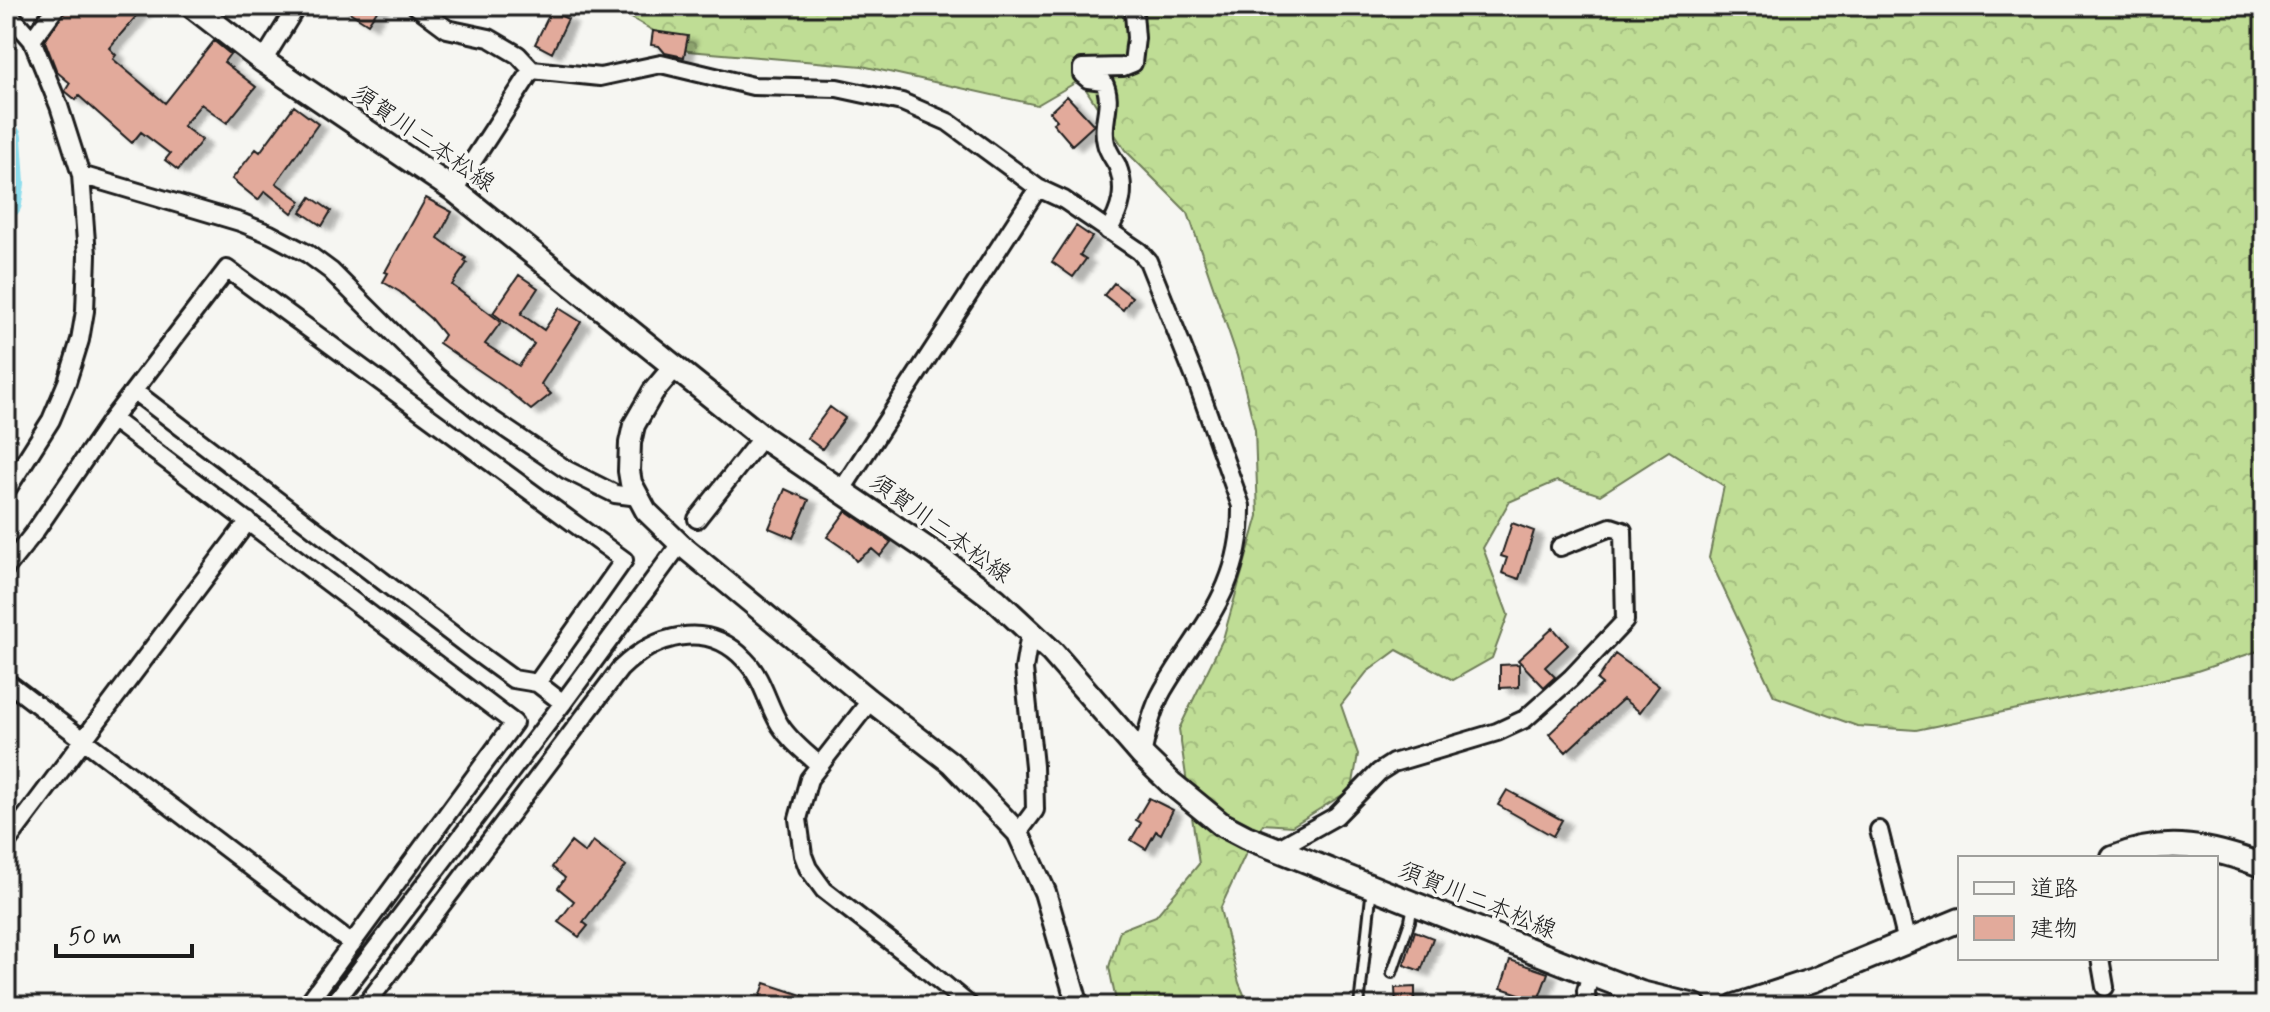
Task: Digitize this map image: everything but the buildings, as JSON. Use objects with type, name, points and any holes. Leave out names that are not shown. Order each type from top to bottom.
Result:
[{"type":"main road","name":"須賀川二本松線","points":[[192,6],[263,61],[454,190],[762,437],[996,600],[1052,652],[1142,755],[1221,824],[1591,974],[1641,993],[1695,1006]]},
{"type":"main road","points":[[2119,856],[2135,849],[2172,844],[2228,854],[2264,866]]},
{"type":"main road","points":[[1735,1006],[1814,980],[1958,921]]},
{"type":"street","points":[[32,40],[57,6]]},
{"type":"street","points":[[263,61],[297,6]]},
{"type":"street","points":[[416,6],[447,29],[489,38],[518,55],[532,70],[600,77],[661,64],[753,86],[837,88],[902,102],[948,122],[1038,188],[1064,200],[1139,251],[1153,272],[1199,388],[1241,506],[1242,521],[1234,563],[1217,609],[1162,692],[1142,755]]},
{"type":"street","points":[[6,10],[32,40],[59,106],[81,175],[87,255],[85,311],[67,382],[51,420],[6,491]]},
{"type":"street","points":[[1108,231],[1120,213],[1122,185],[1106,144],[1108,90],[1103,81],[1088,79],[1082,74],[1082,68],[1123,67],[1133,63],[1136,38],[1134,13]]},
{"type":"street","points":[[454,190],[532,70]]},
{"type":"street","points":[[81,175],[240,222],[308,254],[331,271],[436,376],[478,410],[567,470],[615,494],[639,497]]},
{"type":"street","points":[[841,491],[1038,188]]},
{"type":"street","points":[[6,568],[34,533],[112,419],[227,269],[624,560],[537,683]]},
{"type":"street","points":[[675,366],[653,392],[634,425],[630,443],[631,483],[646,511],[680,544],[870,701],[951,763],[1018,833],[1045,892],[1078,1006]]},
{"type":"street","points":[[134,391],[473,650],[513,679],[537,683],[563,703]]},
{"type":"street","points":[[112,419],[514,723],[306,1006]]},
{"type":"street","points":[[697,519],[762,437]]},
{"type":"street","points":[[6,843],[248,521]]},
{"type":"street","points":[[1277,849],[1336,816],[1379,772],[1393,763],[1497,732],[1525,719],[1571,678],[1625,621],[1623,531],[1611,527],[1560,547]]},
{"type":"street","points":[[332,1006],[680,544]]},
{"type":"street","points":[[1018,833],[1035,810],[1034,766],[1024,669],[1030,633]]},
{"type":"street","points":[[365,1006],[620,669],[646,647],[675,636],[690,636],[720,641],[735,650],[752,669],[770,700],[778,723],[789,738],[819,765]]},
{"type":"street","points":[[6,681],[352,944]]},
{"type":"street","points":[[870,701],[819,765],[804,792],[798,819],[803,855],[824,890],[970,1006]]},
{"type":"street","points":[[1879,830],[1907,942]]},
{"type":"street","points":[[2100,960],[2105,987]]},
{"type":"street","points":[[1587,1006],[1586,991],[1591,974]]},
{"type":"lane","points":[[1359,1006],[1372,886]]},
{"type":"lane","points":[[1392,973],[1413,903]]},
{"type":"green space","points":[[611,6],[2264,6],[2264,649],[2188,674],[1916,730],[1857,726],[1774,696],[1709,558],[1724,486],[1669,451],[1600,495],[1557,481],[1509,502],[1483,548],[1508,615],[1492,658],[1453,680],[1397,650],[1367,672],[1341,705],[1358,754],[1352,789],[1292,826],[1263,824],[1251,842],[1220,909],[1239,983],[1249,1006],[1117,1006],[1109,967],[1120,930],[1156,916],[1199,864],[1179,729],[1223,639],[1258,516],[1255,430],[1237,356],[1188,213],[1125,150],[1080,80],[1037,105],[862,66],[688,51]]},
{"type":"waterway","points":[[6,138],[9,183],[6,203]]}]
